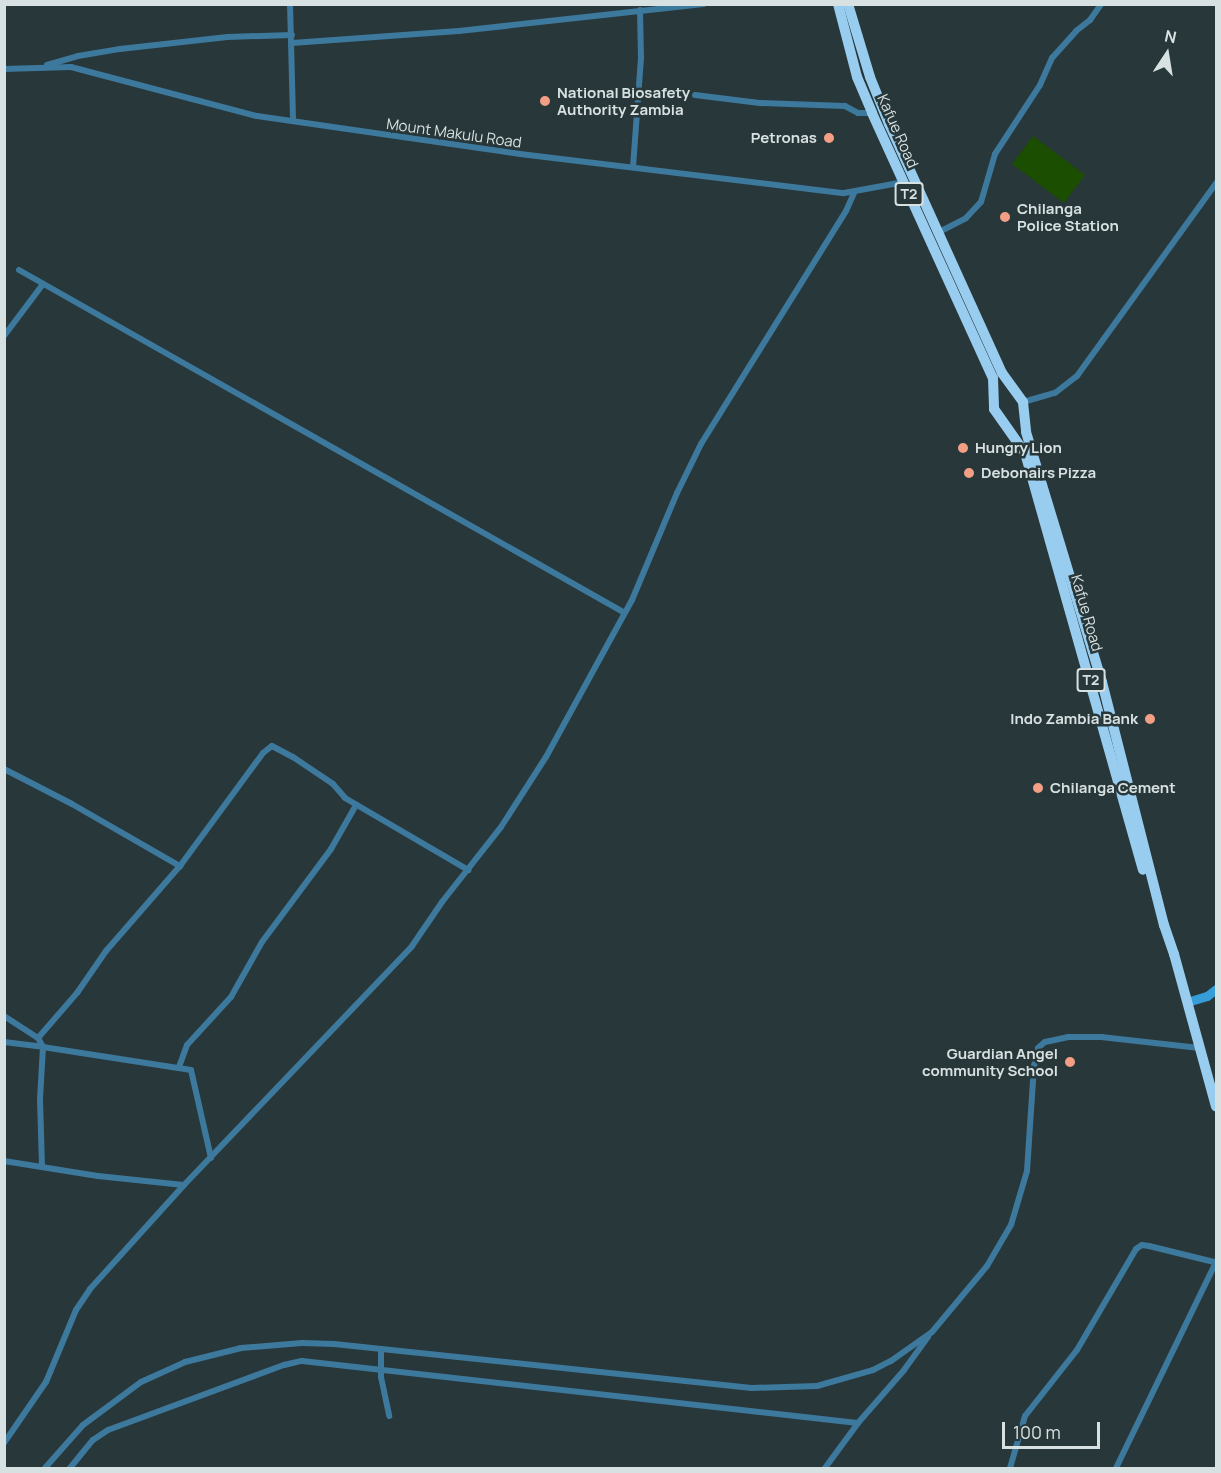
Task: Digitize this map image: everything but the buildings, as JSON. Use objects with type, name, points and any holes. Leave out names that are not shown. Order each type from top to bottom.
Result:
[{"type":"highway","name":"Kafue Road","points":[[838,4],[857,77],[993,378],[995,399]]},
{"type":"highway","name":"Kafue Road","points":[[848,4],[870,77],[1002,373],[1021,402],[1026,432],[1102,682],[1164,925],[1170,939],[1216,1106]]},
{"type":"highway","points":[[1005,391],[1021,402],[1015,419],[1000,418],[994,409],[995,399],[1005,391]]},
{"type":"highway","name":"Kafue Road","points":[[1000,418],[1015,435],[1025,453],[1157,919],[1164,925]]},
{"type":"street","points":[[290,4],[293,121]]},
{"type":"street","points":[[292,43],[459,31],[704,4]]},
{"type":"street","points":[[939,232],[966,218],[981,202],[995,154],[1040,85],[1052,58],[1076,31],[1090,20],[1101,4]]},
{"type":"street","points":[[633,167],[641,58],[639,10]]},
{"type":"street","points":[[40,67],[78,56],[120,49],[227,37],[292,35]]},
{"type":"street","name":"Mount Makulu Road","points":[[4,69],[40,67],[87,70],[187,99],[293,121],[509,153],[854,193],[904,182]]},
{"type":"street","points":[[695,95],[760,103],[845,106],[858,114],[872,113]]},
{"type":"street","points":[[1021,402],[1055,393],[1077,376],[1216,183]]},
{"type":"street","points":[[4,1443],[46,1382],[76,1310],[90,1288],[184,1185],[412,946],[442,902],[501,827],[534,778],[626,613],[701,444],[846,211],[854,193]]},
{"type":"street","points":[[19,270],[626,613]]},
{"type":"street","points":[[4,336],[43,284]]},
{"type":"street","points":[[38,1038],[76,993],[106,951],[180,866],[263,753],[272,746],[320,773],[345,798],[356,805],[468,870]]},
{"type":"street","points":[[4,769],[180,866]]},
{"type":"street","points":[[179,1067],[187,1045],[231,997],[262,942],[331,849],[356,805]]},
{"type":"street","points":[[1187,1002],[1207,996],[1216,989]]},
{"type":"street","points":[[4,1016],[38,1038],[43,1047],[40,1099],[42,1166]]},
{"type":"street","points":[[825,1468],[858,1423],[904,1370],[932,1332],[987,1266],[1011,1225],[1027,1171],[1034,1066],[1038,1048],[1045,1042],[1068,1037],[1101,1037],[1199,1048]]},
{"type":"street","points":[[4,1042],[191,1070],[195,1077],[211,1158]]},
{"type":"street","points":[[4,1161],[98,1176],[184,1185]]},
{"type":"street","points":[[1010,1468],[1025,1416],[1077,1350],[1136,1249],[1142,1245],[1149,1245],[1215,1262],[1116,1468]]},
{"type":"street","points":[[45,1468],[83,1425],[122,1394],[164,1370],[185,1362],[241,1348],[276,1344],[334,1344],[763,1389],[817,1386],[873,1370],[891,1361],[932,1332]]},
{"type":"street","points":[[381,1349],[381,1370],[389,1416]]},
{"type":"street","points":[[70,1468],[93,1440],[108,1430],[302,1360],[858,1423]]},
{"type":"street","points":[[891,1361],[902,1360],[904,1370]]},
{"type":"green space","points":[[1033,136],[1085,175],[1064,203],[1012,164]]},
{"type":"place","name":"National Biosafety Authority Zambia","points":[[545,101]]},
{"type":"place","name":"Petronas","points":[[829,138]]},
{"type":"place","name":"Chilanga Police Station","points":[[1005,217]]},
{"type":"place","name":"Hungry Lion","points":[[963,448]]},
{"type":"place","name":"Debonairs Pizza","points":[[969,473]]},
{"type":"place","name":"Indo Zambia Bank","points":[[1150,719]]},
{"type":"place","name":"Chilanga Cement","points":[[1038,788]]},
{"type":"place","name":"Guardian Angel community School","points":[[1070,1062]]}]
